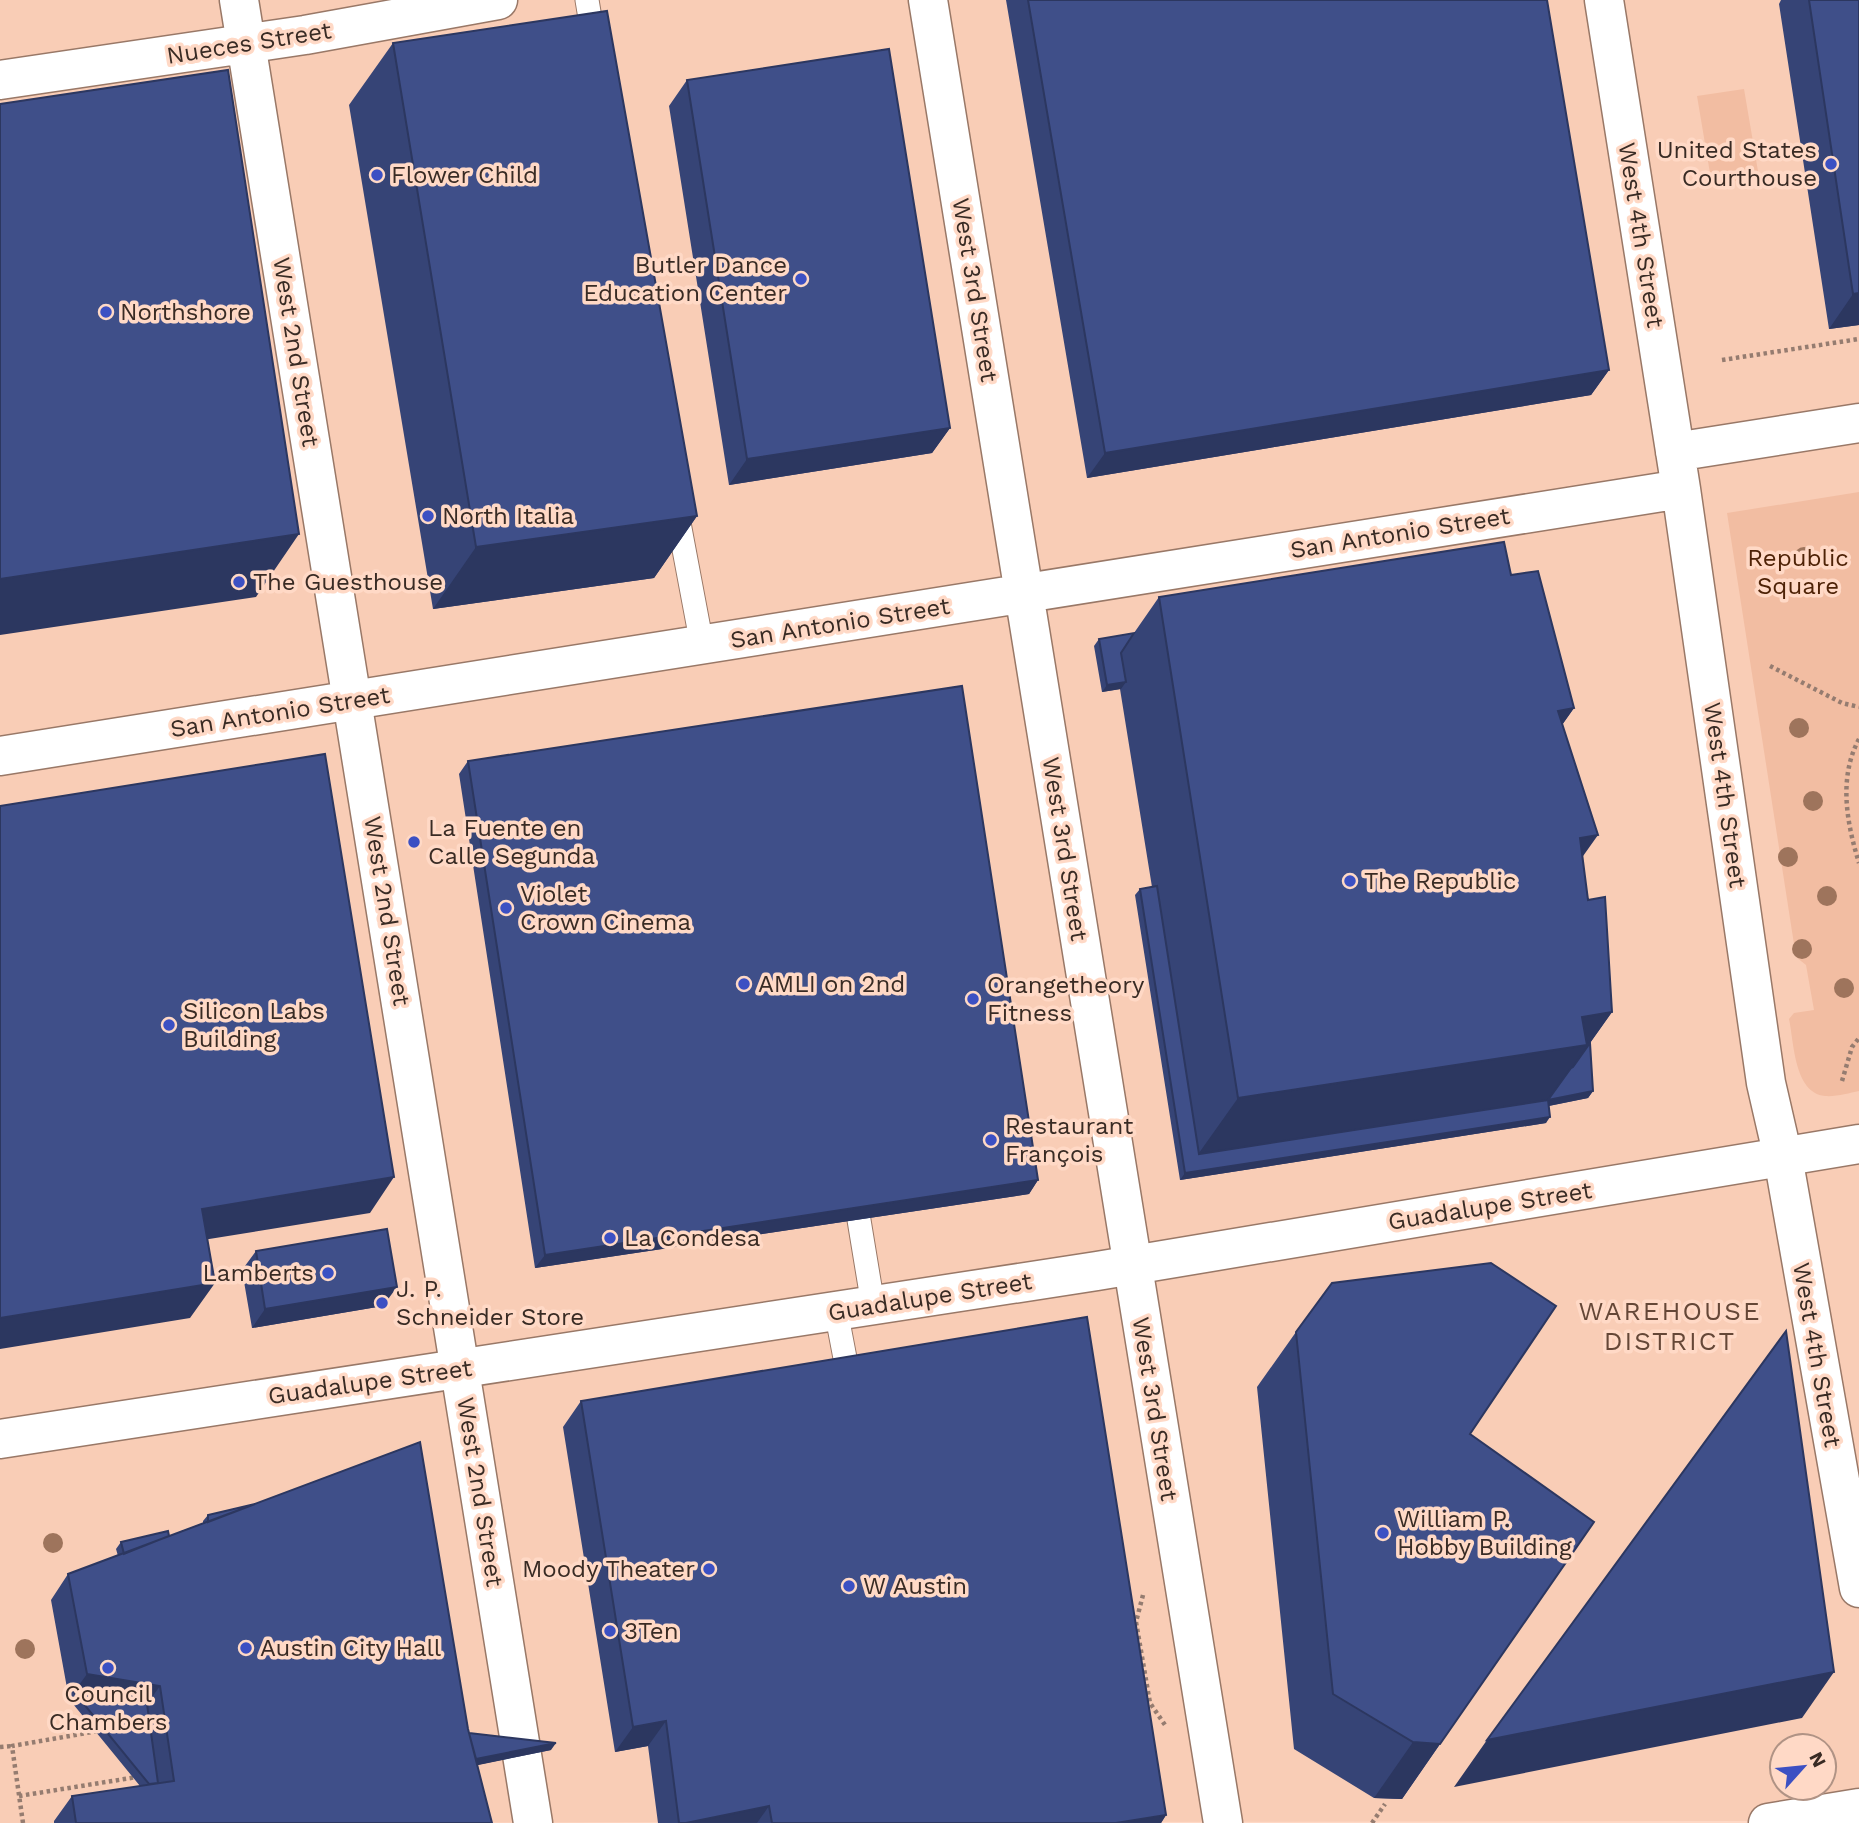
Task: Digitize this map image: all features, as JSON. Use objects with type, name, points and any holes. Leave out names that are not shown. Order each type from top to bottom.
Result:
[{"type":"street","name":"West 2nd Street","points":[[239,0],[533,1823]]},
{"type":"street","name":"Nueces Street","points":[[0,80],[246,45],[498,0]]},
{"type":"street","name":"West 3rd Street","points":[[928,0],[1223,1823]]},
{"type":"street","name":"West 4th Street","points":[[1604,0],[1678,471],[1766,1083],[1783,1157],[1859,1588]]},
{"type":"street","name":"San Antonio Street","points":[[0,756],[1024,593],[1678,471],[1859,423]]},
{"type":"street","name":"Guadalupe Street","points":[[0,1439],[836,1311],[1859,1144]]},
{"type":"street","points":[[1768,1823],[1859,1808]]},
{"type":"lane","points":[[587,0],[598,69]]},
{"type":"lane","points":[[673,489],[702,645]]},
{"type":"lane","points":[[859,1220],[873,1305]]},
{"type":"lane","points":[[836,1311],[849,1380]]},
{"type":"path","points":[[1722,360],[1859,339]]},
{"type":"path","points":[[1770,666],[1832,698],[1859,708]]},
{"type":"path","points":[[1859,739],[1851,762],[1846,792],[1848,826],[1859,863]]},
{"type":"path","points":[[1842,1081],[1852,1047],[1859,1038]]},
{"type":"path","points":[[0,1748],[109,1729]]},
{"type":"path","points":[[12,1746],[23,1823]]},
{"type":"path","points":[[19,1796],[138,1777]]},
{"type":"path","points":[[1372,1823],[1385,1804]]},
{"type":"shaded area","points":[[0,0],[1859,0],[1859,1821],[0,1823]]},
{"type":"green space","points":[[1744,89],[1759,177],[1712,185],[1697,96]]},
{"type":"green space","name":"Republic Square","points":[[1859,492],[1859,1091],[1825,1096],[1815,1093],[1807,1086],[1794,1053],[1789,1019],[1794,1013],[1814,1010],[1806,965],[1796,957],[1727,513]]},
{"type":"building","points":[[1028,0],[1547,0],[1609,370],[1105,453]]},
{"type":"building","points":[[1809,0],[1859,0],[1859,293],[1853,294]]},
{"type":"building","points":[[607,11],[697,516],[476,547],[393,43]]},
{"type":"building","name":"Butler Dance Education Center","points":[[889,49],[950,428],[747,459],[687,80]]},
{"type":"building","name":"Northshore","points":[[228,70],[299,534],[0,579],[0,104]]},
{"type":"building","name":"The Republic","points":[[1504,542],[1511,575],[1538,571],[1574,708],[1558,711],[1598,835],[1580,838],[1588,900],[1605,897],[1612,1012],[1582,1017],[1587,1045],[1238,1098],[1159,597]]},
{"type":"building","points":[[1134,633],[1121,653],[1126,682],[1107,685],[1099,639]]},
{"type":"building","name":"AMLI on 2nd","points":[[962,686],[1038,1180],[545,1255],[468,761]]},
{"type":"building","name":"Silicon Labs Building","points":[[325,754],[394,1177],[202,1209],[215,1283],[0,1318],[0,806]]},
{"type":"building","points":[[1157,886],[1199,1154],[1548,1100],[1550,1117],[1185,1173],[1140,889]]},
{"type":"building","points":[[1590,1043],[1593,1091],[1548,1100],[1573,1067]]},
{"type":"building","points":[[387,1229],[397,1287],[265,1309],[256,1251]]},
{"type":"building","name":"William P. Hobby Building","points":[[1491,1263],[1556,1306],[1470,1434],[1594,1522],[1440,1744],[1413,1742],[1333,1694],[1296,1332],[1332,1283]]},
{"type":"building","name":"W Austin","points":[[1087,1317],[1166,1815],[1116,1823],[772,1823],[769,1806],[679,1823],[666,1721],[633,1727],[581,1401]]},
{"type":"building","name":"William P. Hobby Building","points":[[1786,1331],[1834,1672],[1487,1740]]},
{"type":"building","name":"Austin City Hall","points":[[420,1442],[468,1729],[492,1823],[76,1823],[72,1796],[174,1781],[160,1686],[87,1674],[68,1574]]},
{"type":"building","points":[[255,1504],[208,1522],[208,1515]]},
{"type":"building","points":[[168,1531],[169,1536],[124,1554],[121,1542]]},
{"type":"building","points":[[74,1692],[147,1704],[158,1783],[149,1784]]},
{"type":"building","points":[[469,1733],[556,1743],[476,1759]]},
{"type":"place","name":"United States Courthouse","points":[[1831,164]]},
{"type":"place","name":"Flower Child","points":[[377,175]]},
{"type":"place","name":"Butler Dance Education Center","points":[[801,279]]},
{"type":"place","name":"Northshore","points":[[106,312]]},
{"type":"place","name":"North Italia","points":[[428,516]]},
{"type":"place","name":"The Guesthouse","points":[[239,582]]},
{"type":"place","name":"La Fuente en Calle Segunda","points":[[414,842]]},
{"type":"place","name":"The Republic","points":[[1350,881]]},
{"type":"place","name":"Violet Crown Cinema","points":[[506,908]]},
{"type":"place","name":"AMLI on 2nd","points":[[744,984]]},
{"type":"place","name":"Orangetheory Fitness","points":[[973,999]]},
{"type":"place","name":"Silicon Labs Building","points":[[169,1025]]},
{"type":"place","name":"Restaurant François","points":[[991,1140]]},
{"type":"place","name":"La Condesa","points":[[610,1238]]},
{"type":"place","name":"Lamberts","points":[[328,1273]]},
{"type":"place","name":"J. P. Schneider Store","points":[[382,1303]]},
{"type":"place","name":"William P. Hobby Building","points":[[1383,1533]]},
{"type":"place","name":"Moody Theater","points":[[709,1569]]},
{"type":"place","name":"W Austin","points":[[849,1586]]},
{"type":"place","name":"3Ten","points":[[610,1631]]},
{"type":"place","name":"Austin City Hall","points":[[246,1648]]},
{"type":"place","name":"Council Chambers","points":[[108,1668]]},
{"type":"district","name":"WAREHOUSE DISTRICT","points":[[1670,1326]]}]
